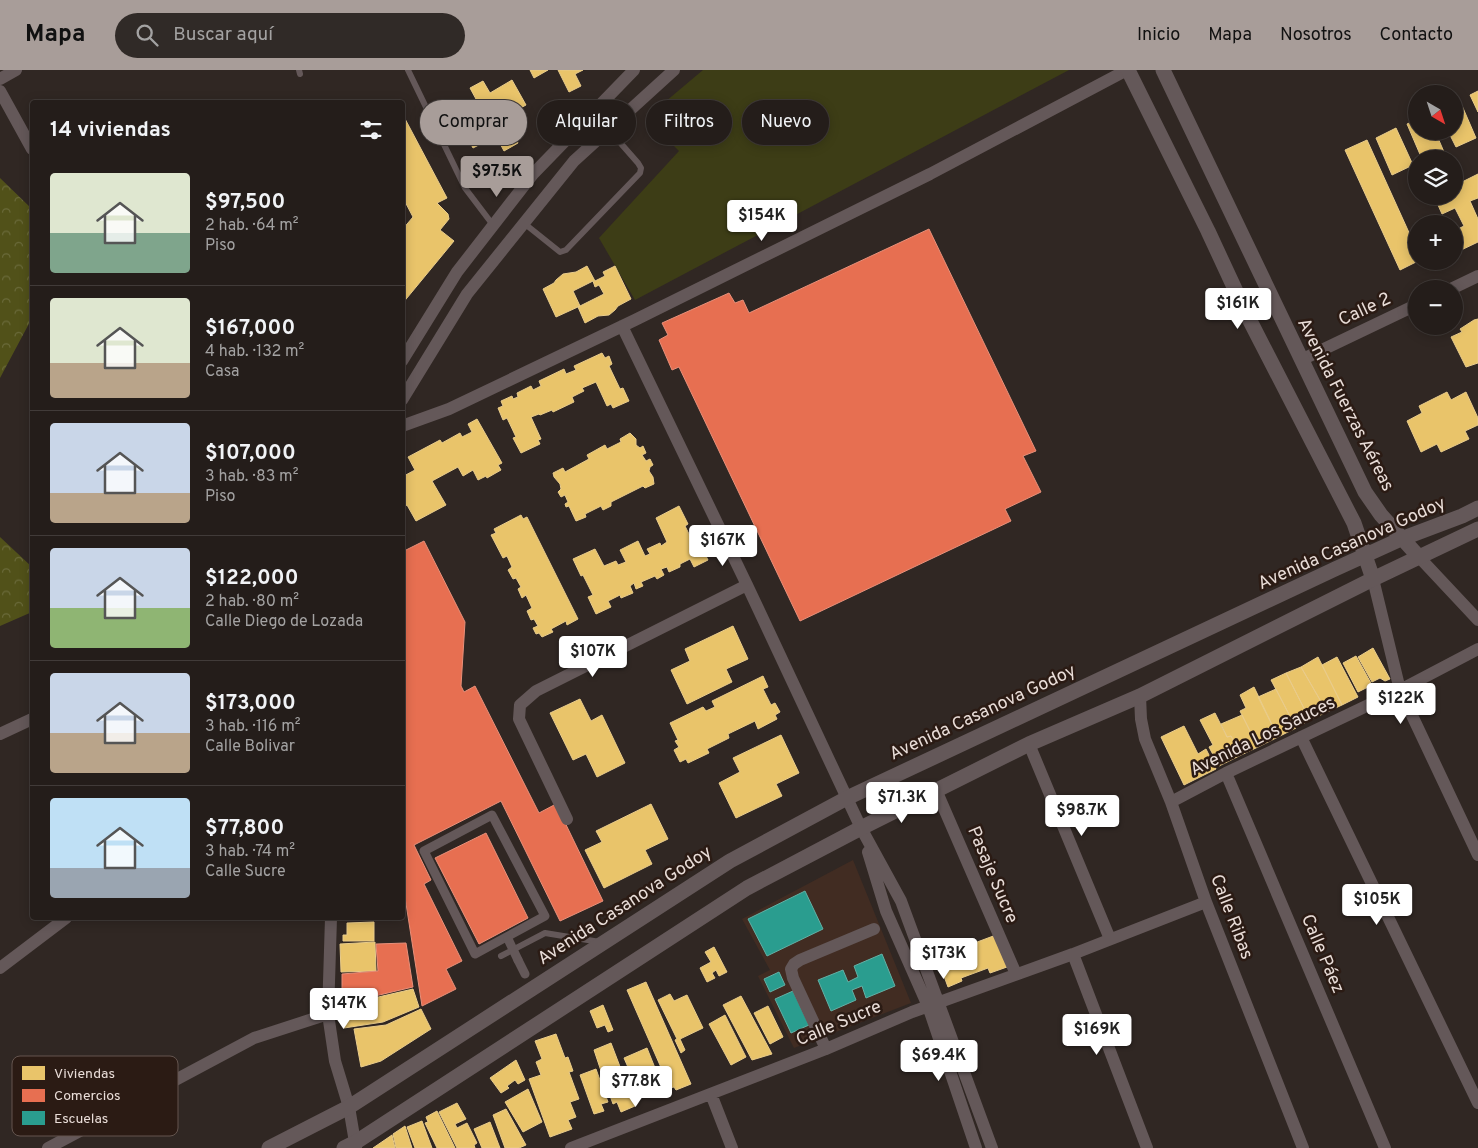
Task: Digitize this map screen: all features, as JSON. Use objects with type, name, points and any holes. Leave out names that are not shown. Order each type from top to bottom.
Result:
[{"type":"street","points":[[0,79],[16,70]]},
{"type":"street","points":[[405,356],[457,272],[533,174],[634,70]]},
{"type":"street","points":[[636,105],[674,70]]},
{"type":"street","points":[[405,425],[449,409],[622,326],[930,174],[1128,70],[1247,314],[1354,523],[1373,579],[1400,690],[1478,855]]},
{"type":"street","name":"Avenida Fuerzas Aéreas","points":[[1163,70],[1365,492],[1401,539],[1420,557]]},
{"type":"street","points":[[0,91],[30,145]]},
{"type":"street","points":[[405,395],[467,294],[574,162],[593,145]]},
{"type":"street","points":[[1463,283],[1478,276]]},
{"type":"street","name":"Calle 2","points":[[1301,360],[1408,309]]},
{"type":"street","points":[[622,326],[747,585],[861,828],[901,901],[976,1148]]},
{"type":"street","name":"Avenida Casanova Godoy","points":[[269,1148],[349,1107],[730,861],[847,798],[1401,539],[1478,508]]},
{"type":"street","points":[[331,920],[328,1014],[335,1061],[349,1107],[352,1146],[747,888],[1028,744],[1140,696],[1373,579],[1478,529]]},
{"type":"street","points":[[1420,557],[1478,620]]},
{"type":"street","points":[[567,819],[519,719],[520,705],[536,691],[747,585]]},
{"type":"street","name":"Avenida Los Sauces","points":[[1171,802],[1226,773],[1400,690],[1478,649]]},
{"type":"street","name":"Calle Ribas","points":[[1140,696],[1145,739],[1171,802],[1206,902],[1303,1148]]},
{"type":"street","points":[[0,734],[30,720]]},
{"type":"street","points":[[1301,737],[1478,1103]]},
{"type":"street","points":[[1028,744],[1110,939]]},
{"type":"street","name":"Calle Páez","points":[[1226,773],[1385,1148]]},
{"type":"street","name":"Pasaje Sucre","points":[[936,790],[1016,974]]},
{"type":"street","points":[[492,815],[545,916],[508,938],[475,954],[424,851],[492,815]]},
{"type":"street","name":"Calle Sucre","points":[[571,1148],[826,1049],[933,1004],[1073,954],[1206,902]]},
{"type":"street","points":[[0,968],[63,920]]},
{"type":"street","points":[[826,1049],[793,978],[791,969],[800,960],[874,929]]},
{"type":"street","points":[[508,938],[524,974]]},
{"type":"street","points":[[1073,954],[1147,1148]]},
{"type":"street","points":[[933,1004],[992,1148]]},
{"type":"street","points":[[178,1079],[254,1038],[328,1014]]},
{"type":"street","points":[[711,1094],[732,1148]]},
{"type":"street","points":[[48,1148],[70,1136]]},
{"type":"lane","points":[[408,70],[465,188],[493,225]]},
{"type":"lane","points":[[525,224],[560,252],[566,250],[640,173],[641,168],[638,163],[622,145]]},
{"type":"lane","points":[[501,956],[545,933],[604,942]]},
{"type":"shaded area","points":[[703,70],[1069,70],[635,300],[599,238],[679,151],[673,145],[732,145],[732,100],[667,100]]},
{"type":"shaded area","points":[[853,860],[911,1003],[794,1048],[758,976],[770,970],[742,919]]},
{"type":"green space","points":[[0,178],[30,207],[30,322],[0,378]]},
{"type":"green space","points":[[0,537],[30,565],[30,613],[0,626]]},
{"type":"building: Viviendas","points":[[530,70],[548,70],[534,78]]},
{"type":"building: Viviendas","points":[[558,70],[583,70],[575,74],[581,86],[569,92]]},
{"type":"building: Viviendas","points":[[512,80],[523,100],[476,100],[470,88],[483,81],[490,93]]},
{"type":"building: Viviendas","points":[[1478,91],[1478,112],[1470,95]]},
{"type":"building: Viviendas","points":[[1463,108],[1476,138],[1456,147],[1452,140],[1463,140]]},
{"type":"building: Viviendas","points":[[405,119],[447,198],[437,203],[448,214],[449,219],[440,230],[454,241],[405,300],[405,226],[413,217],[405,202]]},
{"type":"building: Viviendas","points":[[1396,128],[1408,154],[1408,167],[1392,175],[1376,138]]},
{"type":"building: Viviendas","points":[[1367,140],[1408,230],[1408,266],[1400,270],[1345,150]]},
{"type":"building: Viviendas","points":[[1414,140],[1439,140],[1443,150],[1418,150]]},
{"type":"building: Viviendas","points":[[501,145],[514,145],[504,151]]},
{"type":"building: Viviendas","points":[[1478,174],[1478,198],[1470,201],[1478,219],[1478,242],[1463,249],[1463,215],[1458,215],[1455,208],[1442,214],[1438,205],[1463,205],[1463,182]]},
{"type":"building: Viviendas","points":[[587,266],[595,281],[605,276],[603,272],[615,266],[631,299],[618,306],[609,315],[598,316],[585,323],[578,307],[580,306],[556,317],[543,289],[554,283],[563,274],[576,272]],"holes":[[[593,281],[595,287],[599,285],[604,294],[580,306],[573,291]]]},
{"type":"building: Viviendas","points":[[1478,319],[1478,363],[1466,367],[1451,337],[1463,335],[1463,327]]},
{"type":"building: Viviendas","points":[[602,353],[605,358],[609,356],[612,364],[609,366],[620,389],[623,388],[629,401],[613,408],[611,404],[607,406],[596,382],[582,388],[584,391],[572,397],[574,402],[553,412],[552,410],[531,417],[541,439],[538,440],[540,444],[521,453],[513,438],[516,437],[507,418],[503,420],[498,408],[503,406],[501,401],[512,396],[513,399],[518,397],[517,393],[531,386],[533,390],[541,386],[539,381],[564,369],[566,374],[576,370],[574,366]]},
{"type":"building: Viviendas","points":[[1447,392],[1451,400],[1466,392],[1478,418],[1478,425],[1465,431],[1469,439],[1441,452],[1437,444],[1421,452],[1407,421],[1422,413],[1419,406]]},
{"type":"building: Viviendas","points":[[477,419],[502,463],[498,465],[501,470],[487,478],[486,476],[478,480],[473,470],[463,476],[458,467],[432,481],[446,505],[416,521],[407,505],[405,506],[405,475],[415,470],[408,457],[440,440],[442,443],[460,433],[462,437],[472,432],[468,424]]},
{"type":"building: Viviendas","points":[[630,433],[636,439],[636,445],[640,448],[643,446],[646,453],[642,455],[646,461],[650,459],[653,465],[649,471],[653,477],[654,484],[645,488],[643,486],[611,502],[611,506],[603,510],[601,506],[585,514],[586,517],[576,521],[569,506],[566,507],[565,504],[568,502],[565,495],[561,497],[558,492],[561,489],[560,484],[553,473],[563,468],[565,472],[589,459],[587,455],[605,445],[607,449],[621,442],[620,439]]},
{"type":"building: Viviendas","points":[[679,506],[688,524],[685,526],[694,544],[699,542],[708,560],[694,567],[690,559],[680,564],[680,567],[669,572],[667,567],[661,569],[664,575],[657,579],[655,576],[641,582],[643,586],[636,589],[634,583],[630,586],[633,593],[621,598],[620,595],[608,601],[611,607],[596,614],[588,597],[593,595],[573,559],[595,549],[604,566],[616,561],[618,565],[626,562],[620,550],[638,541],[645,556],[650,554],[647,549],[660,543],[661,546],[667,542],[656,518]]},
{"type":"building: Viviendas","points":[[521,515],[523,519],[527,517],[578,619],[567,625],[566,621],[551,629],[553,632],[542,637],[539,633],[536,634],[533,628],[538,626],[534,619],[531,620],[527,611],[532,608],[526,595],[522,598],[518,589],[521,587],[508,570],[512,567],[507,556],[503,558],[491,535],[496,533],[494,529]]},
{"type":"building: Viviendas","points":[[733,626],[748,659],[726,669],[732,682],[687,704],[671,670],[690,661],[685,649]]},
{"type":"building: Viviendas","points":[[1373,648],[1390,679],[1385,681],[1380,678],[1372,682],[1358,657]]},
{"type":"building: Viviendas","points":[[1356,656],[1372,685],[1358,692],[1343,663]]},
{"type":"building: Viviendas","points":[[1318,657],[1342,705],[1327,712],[1301,667]]},
{"type":"building: Viviendas","points":[[1337,657],[1358,697],[1342,705],[1322,665]]},
{"type":"building: Viviendas","points":[[1301,667],[1327,712],[1310,720],[1286,673]]},
{"type":"building: Viviendas","points":[[1286,673],[1310,720],[1301,725],[1297,718],[1292,720],[1271,680]]},
{"type":"building: Viviendas","points":[[763,676],[768,687],[763,689],[771,705],[775,703],[780,712],[775,715],[777,719],[758,729],[755,721],[728,734],[729,738],[707,749],[709,753],[688,763],[686,759],[680,762],[674,750],[679,747],[675,741],[678,740],[670,723],[703,707],[706,711],[715,707],[712,701]]},
{"type":"building: Viviendas","points":[[1254,687],[1278,737],[1258,747],[1240,711],[1246,708],[1240,695]]},
{"type":"building: Viviendas","points":[[1276,689],[1296,728],[1278,737],[1258,697]]},
{"type":"building: Viviendas","points":[[580,699],[591,721],[602,715],[625,763],[597,777],[586,754],[573,760],[550,713]]},
{"type":"building: Viviendas","points":[[1215,713],[1227,737],[1231,736],[1241,755],[1219,766],[1209,747],[1213,745],[1200,720]]},
{"type":"building: Viviendas","points":[[1242,715],[1258,747],[1241,755],[1231,736],[1227,737],[1221,724]]},
{"type":"building: Viviendas","points":[[1184,726],[1198,754],[1206,749],[1216,769],[1184,785],[1161,737]]},
{"type":"building: Viviendas","points":[[781,735],[799,773],[776,784],[782,796],[736,818],[719,783],[740,772],[733,758]]},
{"type":"building: Viviendas","points":[[651,804],[668,839],[645,850],[652,864],[604,888],[585,850],[602,842],[596,831]]},
{"type":"building: Viviendas","points":[[374,922],[374,941],[343,941],[343,935],[347,935],[347,923]]},
{"type":"building: Viviendas","points":[[996,935],[1007,967],[990,973],[988,968],[961,978],[962,981],[948,987],[937,957]]},
{"type":"building: Viviendas","points":[[375,942],[376,971],[341,972],[340,944]]},
{"type":"building: Viviendas","points":[[714,947],[727,972],[719,976],[716,970],[712,973],[715,978],[707,982],[700,968],[711,962],[705,952]]},
{"type":"building: Viviendas","points":[[646,982],[691,1084],[676,1090],[674,1087],[670,1088],[627,990]]},
{"type":"building: Viviendas","points":[[413,989],[419,1007],[383,1022],[344,1028],[343,1000],[374,998]]},
{"type":"building: Viviendas","points":[[670,994],[674,1001],[687,995],[703,1028],[680,1039],[685,1050],[681,1053],[675,1040],[677,1039],[658,1000]]},
{"type":"building: Viviendas","points":[[741,996],[772,1054],[752,1060],[723,1005]]},
{"type":"building: Viviendas","points":[[603,1005],[613,1030],[608,1032],[605,1025],[597,1028],[590,1011]]},
{"type":"building: Viviendas","points":[[768,1006],[783,1037],[770,1044],[754,1013]]},
{"type":"building: Viviendas","points":[[421,1009],[431,1029],[381,1061],[361,1067],[354,1029],[386,1025]]},
{"type":"building: Viviendas","points":[[725,1015],[746,1057],[731,1065],[709,1024]]},
{"type":"building: Viviendas","points":[[556,1034],[565,1058],[568,1057],[573,1071],[569,1072],[579,1099],[570,1102],[576,1117],[568,1120],[572,1129],[550,1137],[529,1079],[541,1075],[536,1062],[542,1059],[535,1041]]},
{"type":"building: Viviendas","points":[[611,1043],[635,1106],[621,1112],[617,1102],[613,1104],[604,1079],[613,1076],[610,1068],[601,1071],[594,1050]]},
{"type":"building: Viviendas","points":[[647,1048],[661,1083],[646,1089],[649,1094],[641,1097],[624,1058]]},
{"type":"building: Viviendas","points":[[516,1060],[525,1080],[518,1084],[515,1080],[507,1086],[509,1088],[501,1093],[490,1078]]},
{"type":"building: Viviendas","points":[[596,1069],[608,1102],[601,1104],[604,1111],[594,1114],[580,1075]]},
{"type":"building: Viviendas","points":[[528,1089],[542,1122],[523,1132],[505,1102]]},
{"type":"building: Viviendas","points":[[457,1103],[466,1119],[455,1124],[457,1128],[467,1123],[477,1143],[474,1145],[475,1148],[457,1148],[439,1112]]},
{"type":"building: Viviendas","points":[[506,1109],[526,1145],[519,1148],[505,1148],[493,1115]]},
{"type":"building: Viviendas","points":[[437,1111],[455,1148],[437,1148],[425,1123],[428,1122],[426,1117]]},
{"type":"building: Viviendas","points":[[422,1121],[432,1148],[415,1148],[407,1127]]},
{"type":"building: Viviendas","points":[[490,1122],[500,1148],[482,1148],[474,1129]]},
{"type":"building: Viviendas","points":[[405,1126],[412,1148],[396,1148],[393,1134]]},
{"type":"building: Viviendas","points":[[392,1135],[395,1148],[373,1148]]},
{"type":"building: Comercios","points":[[929,229],[1036,451],[1023,456],[1041,492],[1005,509],[1011,521],[800,621],[679,367],[672,370],[659,340],[668,335],[662,323],[729,293],[735,303],[743,300],[749,313]]},
{"type":"building: Comercios","points":[[424,541],[465,622],[461,686],[464,692],[475,686],[539,813],[556,804],[603,901],[560,921],[501,801],[414,845],[431,880],[424,884],[462,961],[446,969],[456,989],[422,1006],[405,897],[405,550]]},
{"type":"building: Comercios","points":[[486,833],[528,918],[479,944],[435,858]]},
{"type":"building: Comercios","points":[[406,943],[413,987],[375,996],[342,997],[342,974],[378,971],[376,944]]},
{"type":"building: Escuelas","points":[[805,891],[823,929],[767,956],[748,919]]},
{"type":"building: Escuelas","points":[[882,954],[895,986],[866,998],[862,986],[852,990],[856,1000],[831,1011],[818,980],[843,970],[848,982],[858,977],[854,966]]},
{"type":"building: Escuelas","points":[[779,972],[785,985],[770,992],[764,979]]},
{"type":"building: Escuelas","points":[[793,991],[809,1025],[791,1033],[775,999]]}]
